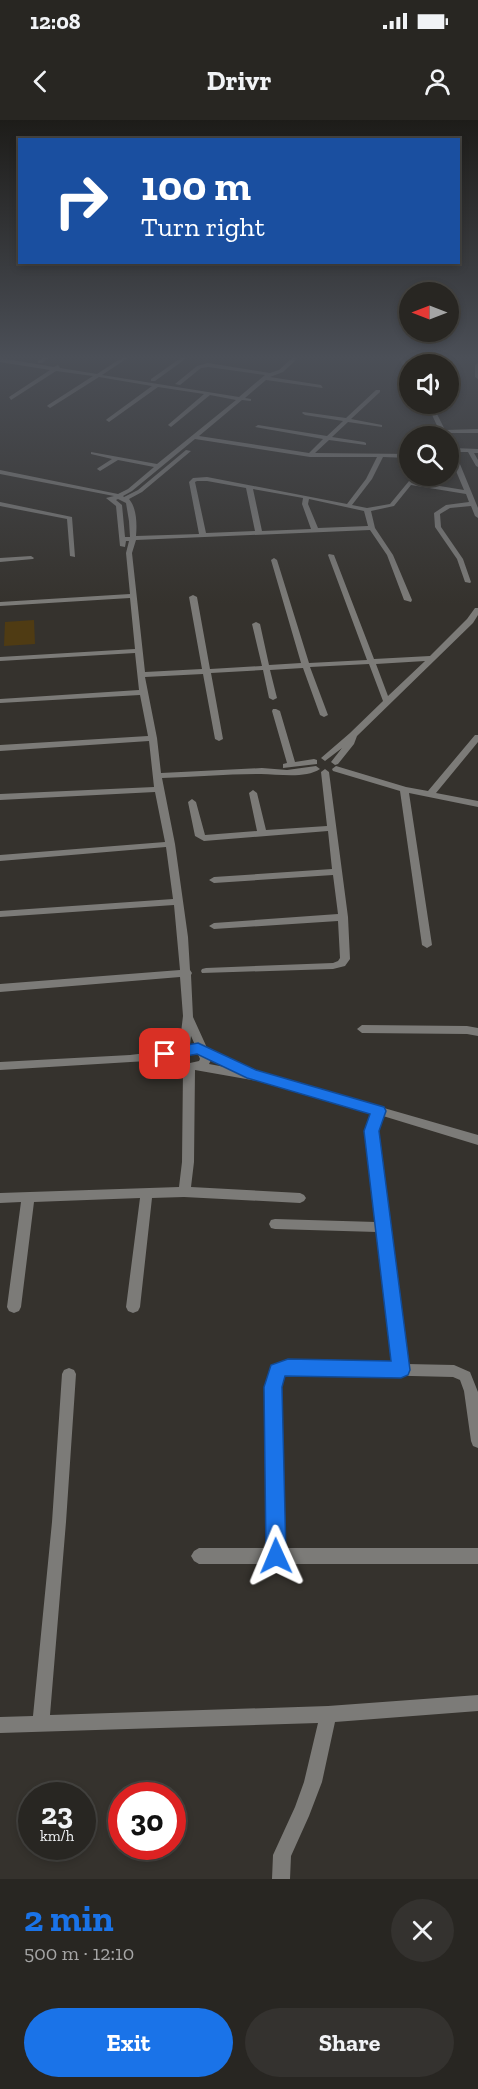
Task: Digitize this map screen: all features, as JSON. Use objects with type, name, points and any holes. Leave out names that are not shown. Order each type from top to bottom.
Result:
[{"type":"street","points":[[119,499],[192,439]]},
{"type":"street","points":[[0,478],[119,499],[140,491],[201,439]]},
{"type":"street","points":[[209,439],[310,455],[399,456]]},
{"type":"street","points":[[310,455],[325,439]]},
{"type":"street","points":[[333,439],[364,444]]},
{"type":"street","points":[[470,451],[478,465]]},
{"type":"street","points":[[459,452],[478,451]]},
{"type":"street","points":[[93,453],[157,466]]},
{"type":"street","points":[[348,506],[369,479],[380,457]]},
{"type":"street","points":[[100,469],[117,458]]},
{"type":"street","points":[[0,472],[119,499],[131,509],[132,539],[129,553],[143,692],[153,738],[159,789],[170,844],[187,973],[188,1162],[184,1192]]},
{"type":"street","points":[[459,474],[478,516]]},
{"type":"street","points":[[203,536],[192,482],[195,479],[207,479],[367,510],[392,505],[409,483],[467,492]]},
{"type":"street","points":[[249,487],[259,533]]},
{"type":"street","points":[[306,497],[305,504],[315,530]]},
{"type":"street","points":[[119,499],[124,547],[129,553]]},
{"type":"street","points":[[0,504],[70,519],[74,556]]},
{"type":"street","points":[[468,582],[460,559],[438,527],[437,513],[448,506],[472,504]]},
{"type":"street","points":[[367,510],[372,528],[390,555],[408,600]]},
{"type":"street","points":[[123,539],[372,528]]},
{"type":"street","points":[[331,555],[386,700]]},
{"type":"street","points":[[0,560],[31,558]]},
{"type":"street","points":[[274,560],[306,666],[324,714]]},
{"type":"street","points":[[0,604],[133,596]]},
{"type":"street","points":[[193,597],[219,739]]},
{"type":"street","points":[[206,971],[341,964],[345,959],[325,758],[353,735],[386,700],[433,658],[478,610]]},
{"type":"street","points":[[256,624],[273,698]]},
{"type":"street","points":[[0,659],[139,651]]},
{"type":"street","points":[[141,675],[433,658]]},
{"type":"street","points":[[0,701],[143,692]]},
{"type":"street","points":[[276,711],[292,765]]},
{"type":"street","points":[[158,776],[262,771],[287,773],[325,767],[350,744],[353,735]]},
{"type":"street","points":[[0,748],[153,738]]},
{"type":"street","points":[[430,794],[477,741]]},
{"type":"street","points":[[262,771],[292,765],[325,767],[404,789],[478,804]]},
{"type":"street","points":[[0,797],[159,789]]},
{"type":"street","points":[[404,789],[427,945]]},
{"type":"street","points":[[253,793],[262,833]]},
{"type":"street","points":[[192,802],[200,836],[209,838],[331,828]]},
{"type":"street","points":[[0,858],[170,844]]},
{"type":"street","points":[[214,880],[337,872]]},
{"type":"street","points":[[0,914],[177,902]]},
{"type":"street","points":[[214,926],[342,916]]},
{"type":"street","points":[[0,988],[187,973]]},
{"type":"street","points":[[0,1066],[130,1059],[206,1059],[188,1016]]},
{"type":"street","points":[[362,1029],[478,1032]]},
{"type":"street","points":[[187,1060],[193,1048],[252,1074]]},
{"type":"street","points":[[187,1060],[252,1074],[478,1140]]},
{"type":"street","points":[[379,1111],[371,1131],[401,1370]]},
{"type":"street","points":[[0,1198],[184,1192],[300,1198]]},
{"type":"street","points":[[134,1307],[147,1193]]},
{"type":"street","points":[[14,1308],[28,1198]]},
{"type":"street","points":[[275,1224],[384,1227]]},
{"type":"street","points":[[276,1556],[273,1387],[277,1371],[288,1367],[454,1371],[465,1376],[471,1390],[478,1441]]},
{"type":"street","points":[[41,1723],[59,1522],[69,1374]]},
{"type":"street","points":[[199,1556],[478,1556]]},
{"type":"street","points":[[0,1725],[328,1714],[478,1703]]},
{"type":"street","points":[[281,1879],[282,1855],[313,1782],[328,1714]]},
{"type":"shaded area","points":[[34,620],[35,644],[4,646],[5,622]]},
{"type":"route","points":[[165,1054],[198,1048],[252,1074],[379,1111],[371,1131],[401,1370],[288,1367],[277,1371],[273,1387],[276,1556]]}]
